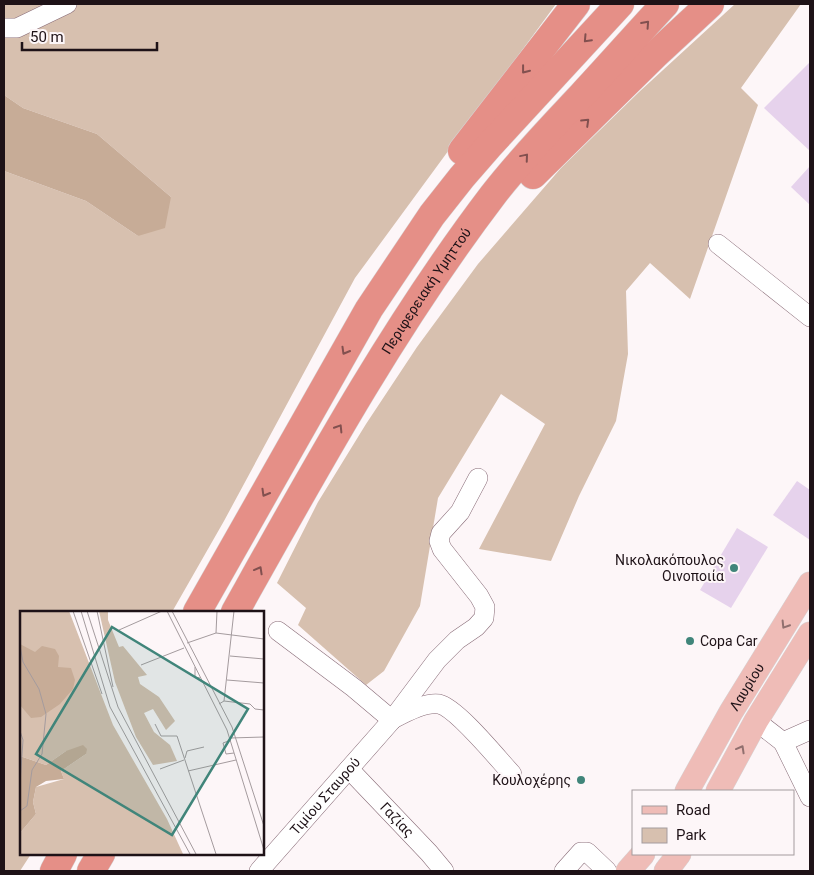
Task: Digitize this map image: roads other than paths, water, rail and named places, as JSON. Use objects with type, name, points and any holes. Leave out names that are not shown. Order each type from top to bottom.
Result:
[{"type":"highway","points":[[369,309],[401,240],[443,177],[576,4]]},
{"type":"highway","points":[[198,611],[369,309],[432,215],[462,176],[527,103],[620,4]]},
{"type":"highway","name":"Περιφερειακή Υμηττού","points":[[236,611],[331,441],[422,294],[495,194],[532,148],[665,4]]},
{"type":"highway","points":[[422,294],[481,234],[547,159],[710,4]]},
{"type":"highway","points":[[54,871],[62,855]]},
{"type":"highway","points":[[91,871],[100,855]]},
{"type":"main road","name":"Λαυρίου","points":[[688,790],[731,712],[810,584]]},
{"type":"main road","name":"Λαυρίου","points":[[719,790],[756,721],[810,634]]},
{"type":"main road","points":[[628,871],[642,855]]},
{"type":"main road","points":[[666,871],[678,855]]},
{"type":"street","points":[[4,28],[17,28],[67,4]]},
{"type":"street","points":[[718,244],[810,317]]},
{"type":"street","name":"Τιμίου Σταυρού","points":[[259,871],[392,720],[437,660],[457,640],[476,627],[484,618],[485,607],[479,596],[442,548],[439,541],[441,533],[460,512],[478,478]]},
{"type":"street","points":[[278,631],[354,688],[392,720],[415,708],[439,704],[456,714],[512,774]]},
{"type":"street","points":[[756,721],[783,742],[810,797]]},
{"type":"street","points":[[783,742],[810,730]]},
{"type":"street","name":"Γαζίας","points":[[349,769],[444,871]]},
{"type":"street","points":[[564,871],[581,852],[586,852],[607,871]]},
{"type":"place","name":"Νικολακόπουλος Οινοποιία","points":[[734,568]]},
{"type":"place","name":"Copa Car","points":[[690,641]]},
{"type":"place","name":"Κουλοχέρης","points":[[581,780]]}]
